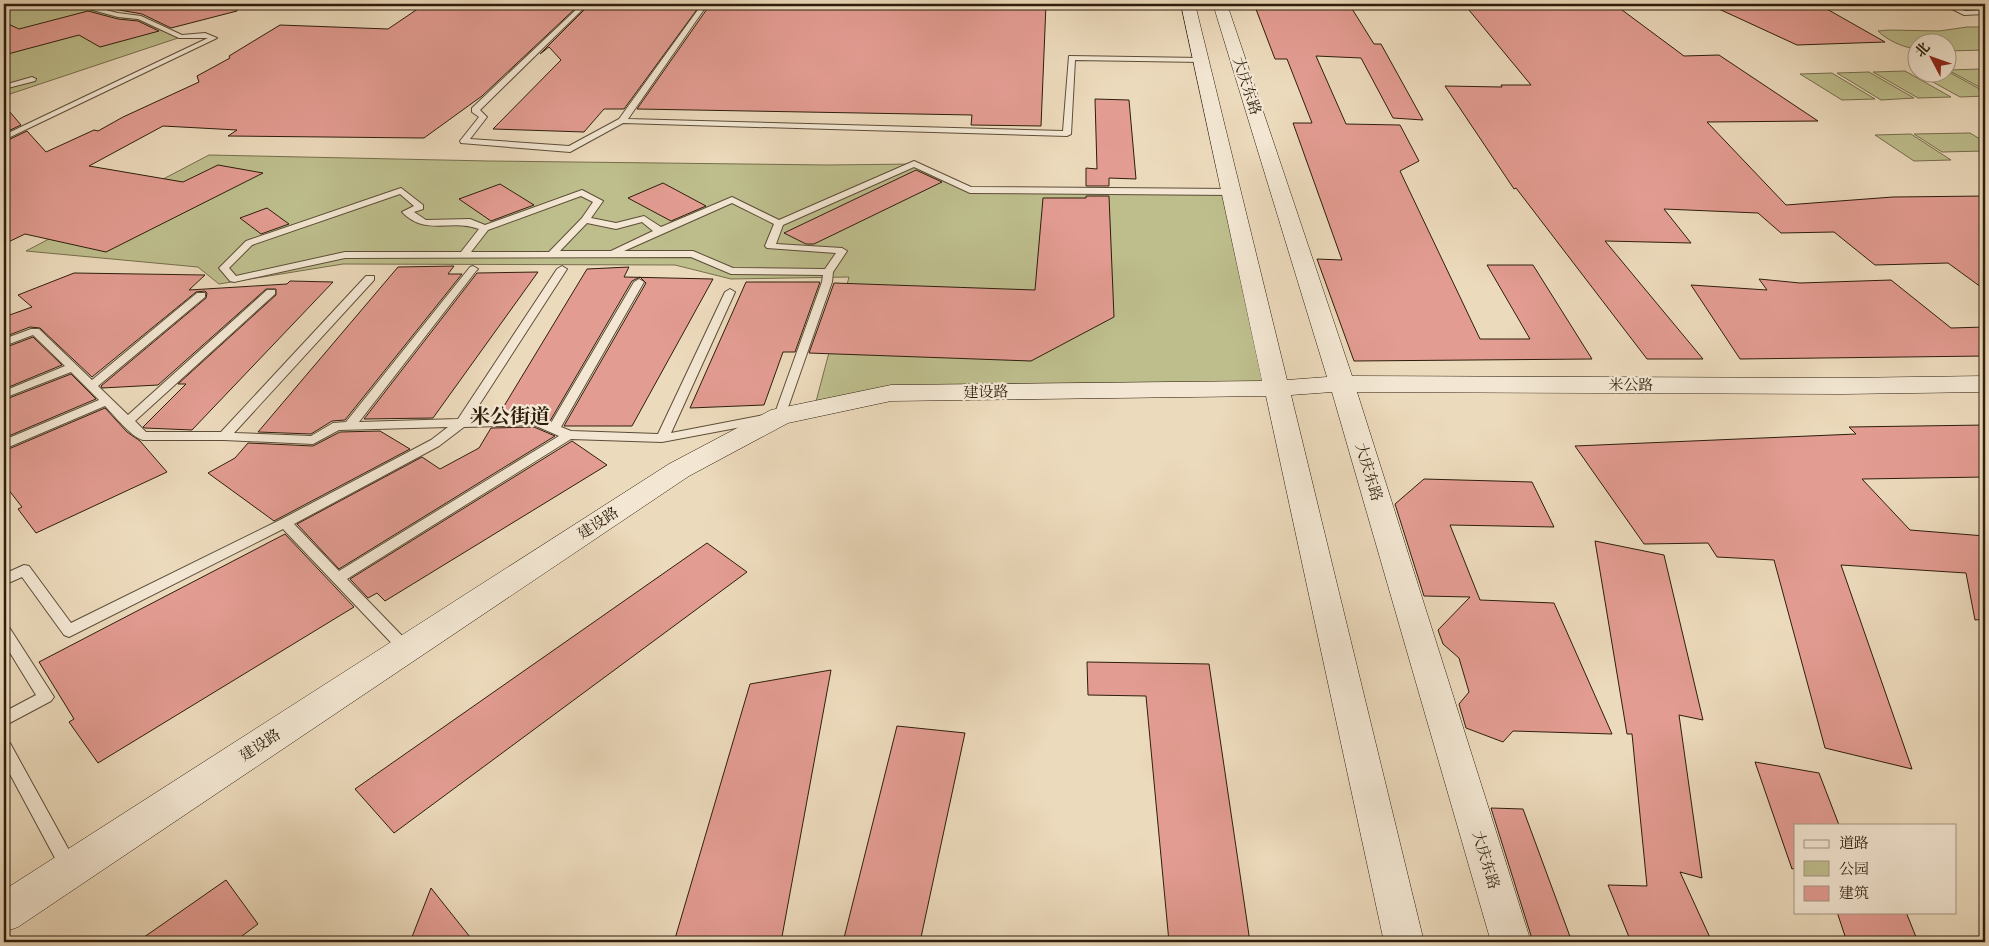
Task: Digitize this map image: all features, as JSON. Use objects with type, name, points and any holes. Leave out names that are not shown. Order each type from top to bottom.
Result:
[{"type":"main road","points":[[1188,4],[1404,942]]},
{"type":"main road","name":"大庆东路","points":[[1220,4],[1342,384],[1510,942]]},
{"type":"main road","name":"米公路","points":[[1277,388],[1342,384],[1842,386],[1985,384]]},
{"type":"main road","name":"建设路","points":[[4,913],[679,470],[780,416],[891,394],[1277,388]]},
{"type":"lane","points":[[4,138],[214,38],[205,35],[181,37],[139,17],[74,4]]},
{"type":"lane","points":[[585,4],[474,110],[483,117],[464,141],[570,149],[622,121],[702,8]]},
{"type":"lane","points":[[1945,4],[1964,13],[1985,12]]},
{"type":"lane","points":[[622,121],[1067,134],[1072,58],[1201,60]]},
{"type":"lane","points":[[4,87],[32,79]]},
{"type":"lane","points":[[4,343],[35,331],[142,436],[224,436],[313,440],[337,426],[535,421],[570,436],[662,438],[780,416],[827,282],[828,272],[842,251],[770,246],[779,223],[914,164],[970,190],[1232,192]]},
{"type":"lane","points":[[484,228],[470,222],[424,223],[407,212],[420,207],[400,191],[249,243],[224,268],[234,278],[345,255],[693,254],[731,271],[828,272]]},
{"type":"lane","points":[[464,254],[484,228],[582,193],[598,202],[552,254]]},
{"type":"lane","points":[[612,254],[732,200],[779,223]]},
{"type":"lane","points":[[584,220],[616,226],[644,219],[660,231]]},
{"type":"lane","points":[[349,426],[473,269]]},
{"type":"lane","points":[[4,580],[24,570],[69,631],[285,523],[435,443],[461,423],[562,269]]},
{"type":"lane","points":[[224,436],[370,278]]},
{"type":"lane","points":[[554,428],[638,282]]},
{"type":"lane","points":[[127,422],[271,292]]},
{"type":"lane","points":[[662,438],[730,292]]},
{"type":"lane","points":[[91,386],[201,295]]},
{"type":"lane","points":[[4,395],[72,368]]},
{"type":"lane","points":[[4,445],[106,401]]},
{"type":"lane","points":[[338,578],[570,436]]},
{"type":"lane","points":[[285,523],[406,649]]},
{"type":"lane","points":[[4,631],[46,697],[4,719]]},
{"type":"lane","points":[[4,748],[70,870]]},
{"type":"green space","points":[[4,4],[67,4],[84,6],[113,13],[125,19],[139,17],[181,37],[4,96]]},
{"type":"green space","points":[[1967,27],[1985,27],[1985,50],[1956,51],[1956,32],[1906,32],[1906,47],[1886,38],[1878,31],[1889,30],[1939,31]]},
{"type":"green space","points":[[1980,69],[1985,72],[1985,90],[1956,74],[1956,70]]},
{"type":"green space","points":[[1905,71],[1906,82],[1924,82],[1951,97],[1918,98],[1873,72]]},
{"type":"green space","points":[[1869,72],[1914,98],[1881,100],[1837,73]]},
{"type":"green space","points":[[1832,73],[1875,99],[1842,100],[1800,74]]},
{"type":"green space","points":[[1956,76],[1985,92],[1985,96],[1960,97],[1933,82],[1956,82]]},
{"type":"green space","points":[[1970,133],[1985,142],[1985,151],[1942,152],[1914,134]]},
{"type":"green space","points":[[1911,134],[1951,160],[1914,161],[1875,135]]},
{"type":"green space","points":[[209,155],[489,161],[828,165],[914,164],[970,190],[1232,192],[1277,388],[891,393],[814,409],[849,277],[731,279],[675,265],[343,264],[219,284],[198,267],[26,251]]},
{"type":"building","points":[[115,4],[236,4],[237,11],[171,28],[142,14],[102,7]]},
{"type":"building","points":[[425,4],[580,4],[482,96],[424,138],[228,136],[237,130],[163,126],[89,166],[183,182],[218,165],[263,173],[106,252],[25,234],[4,244],[4,142],[27,131],[46,152],[94,130],[98,131],[123,117],[199,82],[197,76],[230,58],[229,56],[280,25],[388,29]]},
{"type":"building","points":[[590,4],[701,4],[624,109],[604,109],[584,132],[493,129],[561,60],[549,47],[540,54]]},
{"type":"building","points":[[701,4],[1046,4],[1041,126],[971,125],[972,115],[637,109],[707,9],[706,6]]},
{"type":"building","points":[[1254,4],[1349,4],[1374,44],[1381,44],[1423,120],[1393,118],[1361,58],[1316,56],[1346,124],[1400,125],[1419,161],[1400,171],[1480,339],[1530,339],[1487,265],[1533,265],[1592,359],[1354,361],[1317,259],[1342,260],[1293,123],[1312,123],[1287,59],[1275,59]]},
{"type":"building","points":[[1464,4],[1614,4],[1684,56],[1719,55],[1818,121],[1707,122],[1786,205],[1893,197],[1985,196],[1985,290],[1948,263],[1875,265],[1834,232],[1781,233],[1758,213],[1664,209],[1691,243],[1605,241],[1703,359],[1647,359],[1516,188],[1514,189],[1445,86],[1502,87],[1501,85],[1531,85]]},
{"type":"building","points":[[1708,4],[1818,4],[1885,42],[1797,45]]},
{"type":"building","points":[[88,11],[118,19],[138,21],[159,31],[100,47],[79,35],[4,55],[4,22],[19,29]]},
{"type":"building","points":[[1095,99],[1129,100],[1136,179],[1109,178],[1109,186],[1086,186],[1086,168],[1097,169]]},
{"type":"building","points":[[4,105],[21,125],[4,133]]},
{"type":"building","points":[[916,170],[942,182],[814,244],[806,244],[784,233]]},
{"type":"building","points":[[663,183],[706,206],[671,221],[628,198]]},
{"type":"building","points":[[500,184],[534,205],[491,221],[459,199]]},
{"type":"building","points":[[1086,196],[1109,196],[1114,317],[1031,361],[809,353],[834,283],[1035,290],[1043,198],[1086,198]]},
{"type":"building","points":[[267,208],[289,224],[261,234],[240,218]]},
{"type":"building","points":[[454,266],[448,274],[462,274],[345,420],[332,421],[311,434],[258,432],[398,267]]},
{"type":"building","points":[[629,267],[624,277],[639,277],[632,281],[550,421],[535,415],[498,416],[587,269]]},
{"type":"building","points":[[538,272],[433,418],[364,419],[477,273]]},
{"type":"building","points":[[74,273],[205,275],[189,290],[287,284],[290,281],[333,282],[192,430],[143,427],[186,384],[178,384],[276,295],[276,289],[266,289],[158,385],[102,388],[101,386],[206,298],[207,293],[205,291],[196,292],[92,377],[40,328],[30,327],[4,337],[4,317],[32,307],[18,295]]},
{"type":"building","points":[[640,277],[713,279],[632,426],[564,426],[646,283]]},
{"type":"building","points":[[1759,279],[1800,283],[1891,280],[1951,328],[1985,327],[1985,356],[1740,359],[1691,285],[1767,290]]},
{"type":"building","points":[[746,282],[820,282],[795,352],[783,352],[764,405],[690,408]]},
{"type":"building","points":[[33,337],[62,365],[4,389],[4,348]]},
{"type":"building","points":[[71,374],[96,399],[4,438],[4,400]]},
{"type":"building","points":[[105,408],[127,432],[140,441],[167,472],[36,533],[18,509],[22,507],[4,484],[4,451]]},
{"type":"building","points":[[1985,425],[1985,477],[1862,479],[1910,530],[1985,536],[1985,619],[1975,620],[1966,573],[1841,565],[1912,769],[1825,748],[1774,560],[1717,557],[1708,543],[1644,544],[1575,446],[1856,434],[1849,427]]},
{"type":"building","points":[[534,427],[555,436],[339,569],[297,524],[422,457],[440,469],[479,448],[491,428]]},
{"type":"building","points":[[380,431],[410,449],[274,521],[208,473],[235,458],[248,443],[313,446],[340,432]]},
{"type":"building","points":[[572,441],[607,465],[385,601],[377,593],[368,598],[350,579]]},
{"type":"building","points":[[1424,479],[1532,482],[1554,527],[1450,525],[1480,600],[1554,603],[1612,734],[1513,731],[1503,742],[1466,728],[1459,704],[1469,692],[1459,658],[1443,644],[1438,630],[1470,597],[1424,596],[1395,504]]},
{"type":"building","points":[[285,534],[354,607],[98,763],[69,722],[74,719],[39,662]]},
{"type":"building","points":[[1595,541],[1664,555],[1703,720],[1679,715],[1702,878],[1680,872],[1712,942],[1631,942],[1608,885],[1647,886],[1632,734],[1627,734]]},
{"type":"building","points":[[707,543],[747,572],[394,833],[355,789]]},
{"type":"building","points":[[1087,662],[1209,664],[1250,942],[1169,942],[1146,696],[1088,695]]},
{"type":"building","points":[[831,670],[781,942],[674,942],[750,684]]},
{"type":"building","points":[[897,726],[965,733],[920,942],[843,942]]},
{"type":"building","points":[[1755,762],[1819,773],[1839,824],[1794,824],[1794,868],[1792,869]]},
{"type":"building","points":[[1491,808],[1523,809],[1572,942],[1533,942]]},
{"type":"building","points":[[226,880],[258,924],[234,942],[137,942]]},
{"type":"building","points":[[431,888],[474,942],[410,942]]},
{"type":"building","points":[[1838,914],[1907,914],[1918,942],[1847,942]]},
{"type":"district","name":"米公街道","points":[[510,416]]}]
